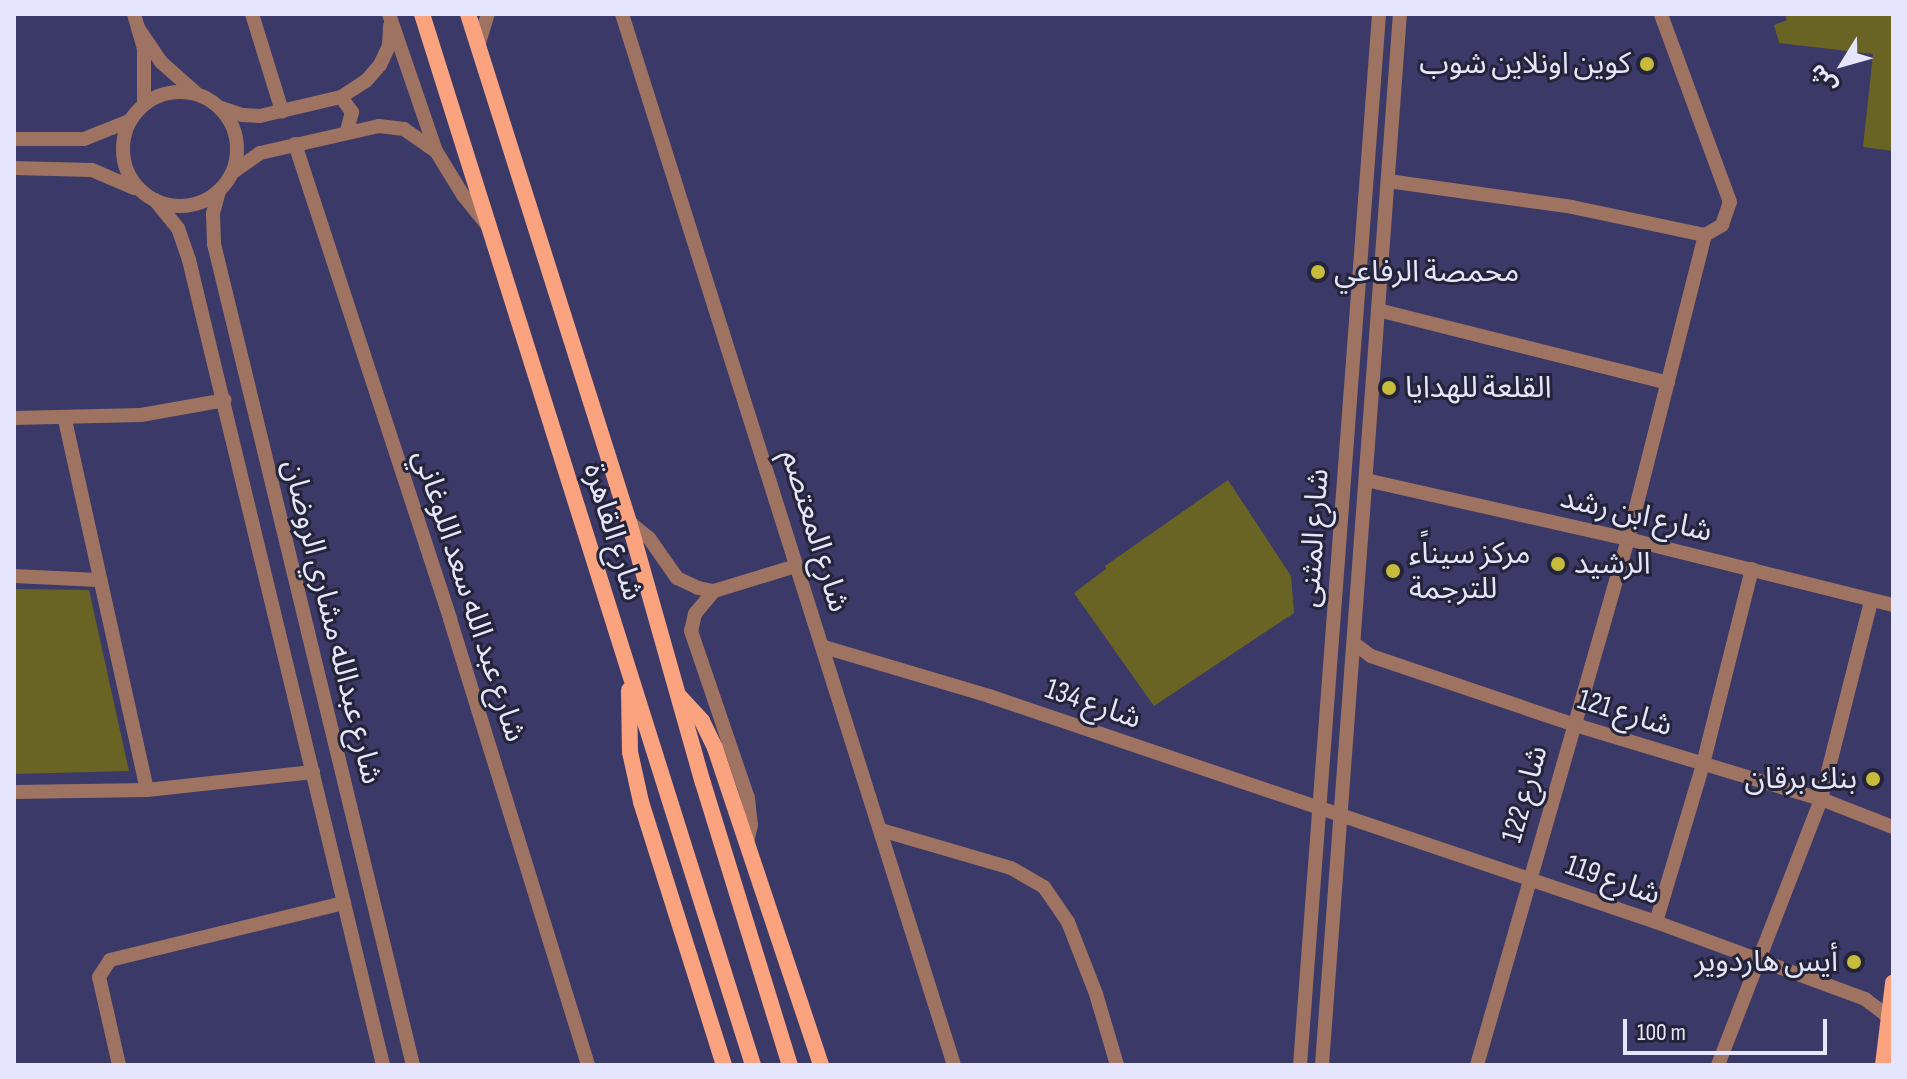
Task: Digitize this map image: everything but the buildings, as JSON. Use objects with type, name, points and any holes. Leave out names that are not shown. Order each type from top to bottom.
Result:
[{"type":"main road","name":"شارع القاهرة","points":[[422,14],[753,1065]]},
{"type":"main road","name":"شارع القاهرة","points":[[468,14],[629,522],[677,693],[790,1065]]},
{"type":"main road","points":[[630,680],[628,725],[636,785],[724,1065]]},
{"type":"main road","points":[[677,693],[693,709],[709,735],[821,1065]]},
{"type":"main road","points":[[1883,1065],[1893,986]]},
{"type":"street","points":[[252,14],[282,111]]},
{"type":"street","points":[[136,21],[161,62],[200,95],[219,108],[250,116],[341,97],[366,81],[380,65],[389,46],[389,14]]},
{"type":"street","points":[[389,14],[436,151],[463,195],[487,225]]},
{"type":"street","points":[[478,46],[488,14]]},
{"type":"street","name":"شارع المعتصم","points":[[622,14],[954,1065]]},
{"type":"street","name":"شارع المثنى","points":[[1300,1065],[1322,808],[1351,363],[1379,14]]},
{"type":"street","name":"شارع المثنى","points":[[1322,1065],[1343,816],[1400,14]]},
{"type":"street","points":[[1388,181],[1572,207],[1705,235],[1722,225],[1730,202],[1661,14]]},
{"type":"street","points":[[136,21],[145,65],[144,103]]},
{"type":"street","points":[[150,197],[131,179],[123,160],[123,140],[129,121],[144,103],[165,93],[200,95]]},
{"type":"street","points":[[341,97],[352,112],[347,131]]},
{"type":"street","points":[[219,108],[236,138],[232,172]]},
{"type":"street","points":[[14,139],[95,137],[129,121]]},
{"type":"street","points":[[14,168],[66,169],[110,175],[150,197],[188,206],[219,191],[232,172],[260,153],[347,131],[394,127],[414,135],[436,151]]},
{"type":"street","points":[[66,169],[74,155],[67,139]]},
{"type":"street","name":"شارع عبد الله سعد اللوغاني","points":[[295,144],[450,619],[588,1065]]},
{"type":"street","name":"شارع عبدالله مشاري الروضان","points":[[219,191],[213,228],[217,257],[413,1065]]},
{"type":"street","name":"شارع عبدالله مشاري الروضان","points":[[150,197],[178,228],[189,260],[275,605],[383,1065]]},
{"type":"street","name":"شارع 122","points":[[1477,1065],[1572,724],[1628,539],[1705,235]]},
{"type":"street","points":[[189,260],[192,250],[201,244],[211,247],[217,257]]},
{"type":"street","points":[[1378,310],[1668,383]]},
{"type":"street","points":[[14,418],[65,420],[157,414],[225,400]]},
{"type":"street","points":[[65,420],[98,580],[147,790]]},
{"type":"street","name":"شارع ابن رشد","points":[[1366,480],[1628,539],[1893,605]]},
{"type":"street","points":[[629,522],[649,538],[677,578],[691,586],[714,591],[796,566]]},
{"type":"street","points":[[263,556],[275,568],[285,561],[287,551]]},
{"type":"street","points":[[1656,922],[1703,764],[1752,569]]},
{"type":"street","points":[[14,576],[98,580]]},
{"type":"street","points":[[275,605],[278,593],[286,588],[296,594],[301,608]]},
{"type":"street","points":[[714,591],[695,614],[691,631],[748,798],[751,825],[747,843]]},
{"type":"street","points":[[1718,1065],[1821,799],[1871,601]]},
{"type":"street","name":"شارع 121","points":[[1355,644],[1371,656],[1572,724],[1821,799],[1890,823]]},
{"type":"street","name":"شارع 134","points":[[824,647],[989,696],[1343,816]]},
{"type":"street","points":[[14,792],[147,790],[313,772]]},
{"type":"street","name":"شارع 119","points":[[1343,816],[1760,960],[1865,999],[1889,1017]]},
{"type":"street","points":[[881,830],[1011,868],[1044,887],[1068,922],[1116,1060]]},
{"type":"street","points":[[119,1065],[100,983],[101,969],[110,960],[344,903]]},
{"type":"street","points":[[1865,999],[1893,986]]},
{"type":"shaded area","points":[[1785,14],[1893,14],[1893,151],[1863,147],[1873,54],[1779,43],[1774,25],[1787,20]]},
{"type":"shaded area","points":[[1228,480],[1291,576],[1294,613],[1154,706],[1074,593],[1106,569],[1105,566]]},
{"type":"shaded area","points":[[14,589],[89,590],[129,771],[14,774]]},
{"type":"place","name":"كوين اونلاين شوب","points":[[1647,64]]},
{"type":"place","name":"محمصة الرفاعي","points":[[1318,272]]},
{"type":"place","name":"القلعة للهدايا","points":[[1389,388]]},
{"type":"place","name":"الرشيد","points":[[1558,564]]},
{"type":"place","name":"مركز سيناًء للترجمة","points":[[1393,571]]},
{"type":"place","name":"بنك برقان","points":[[1873,779]]},
{"type":"place","name":"أيس هاردوير","points":[[1854,962]]}]
